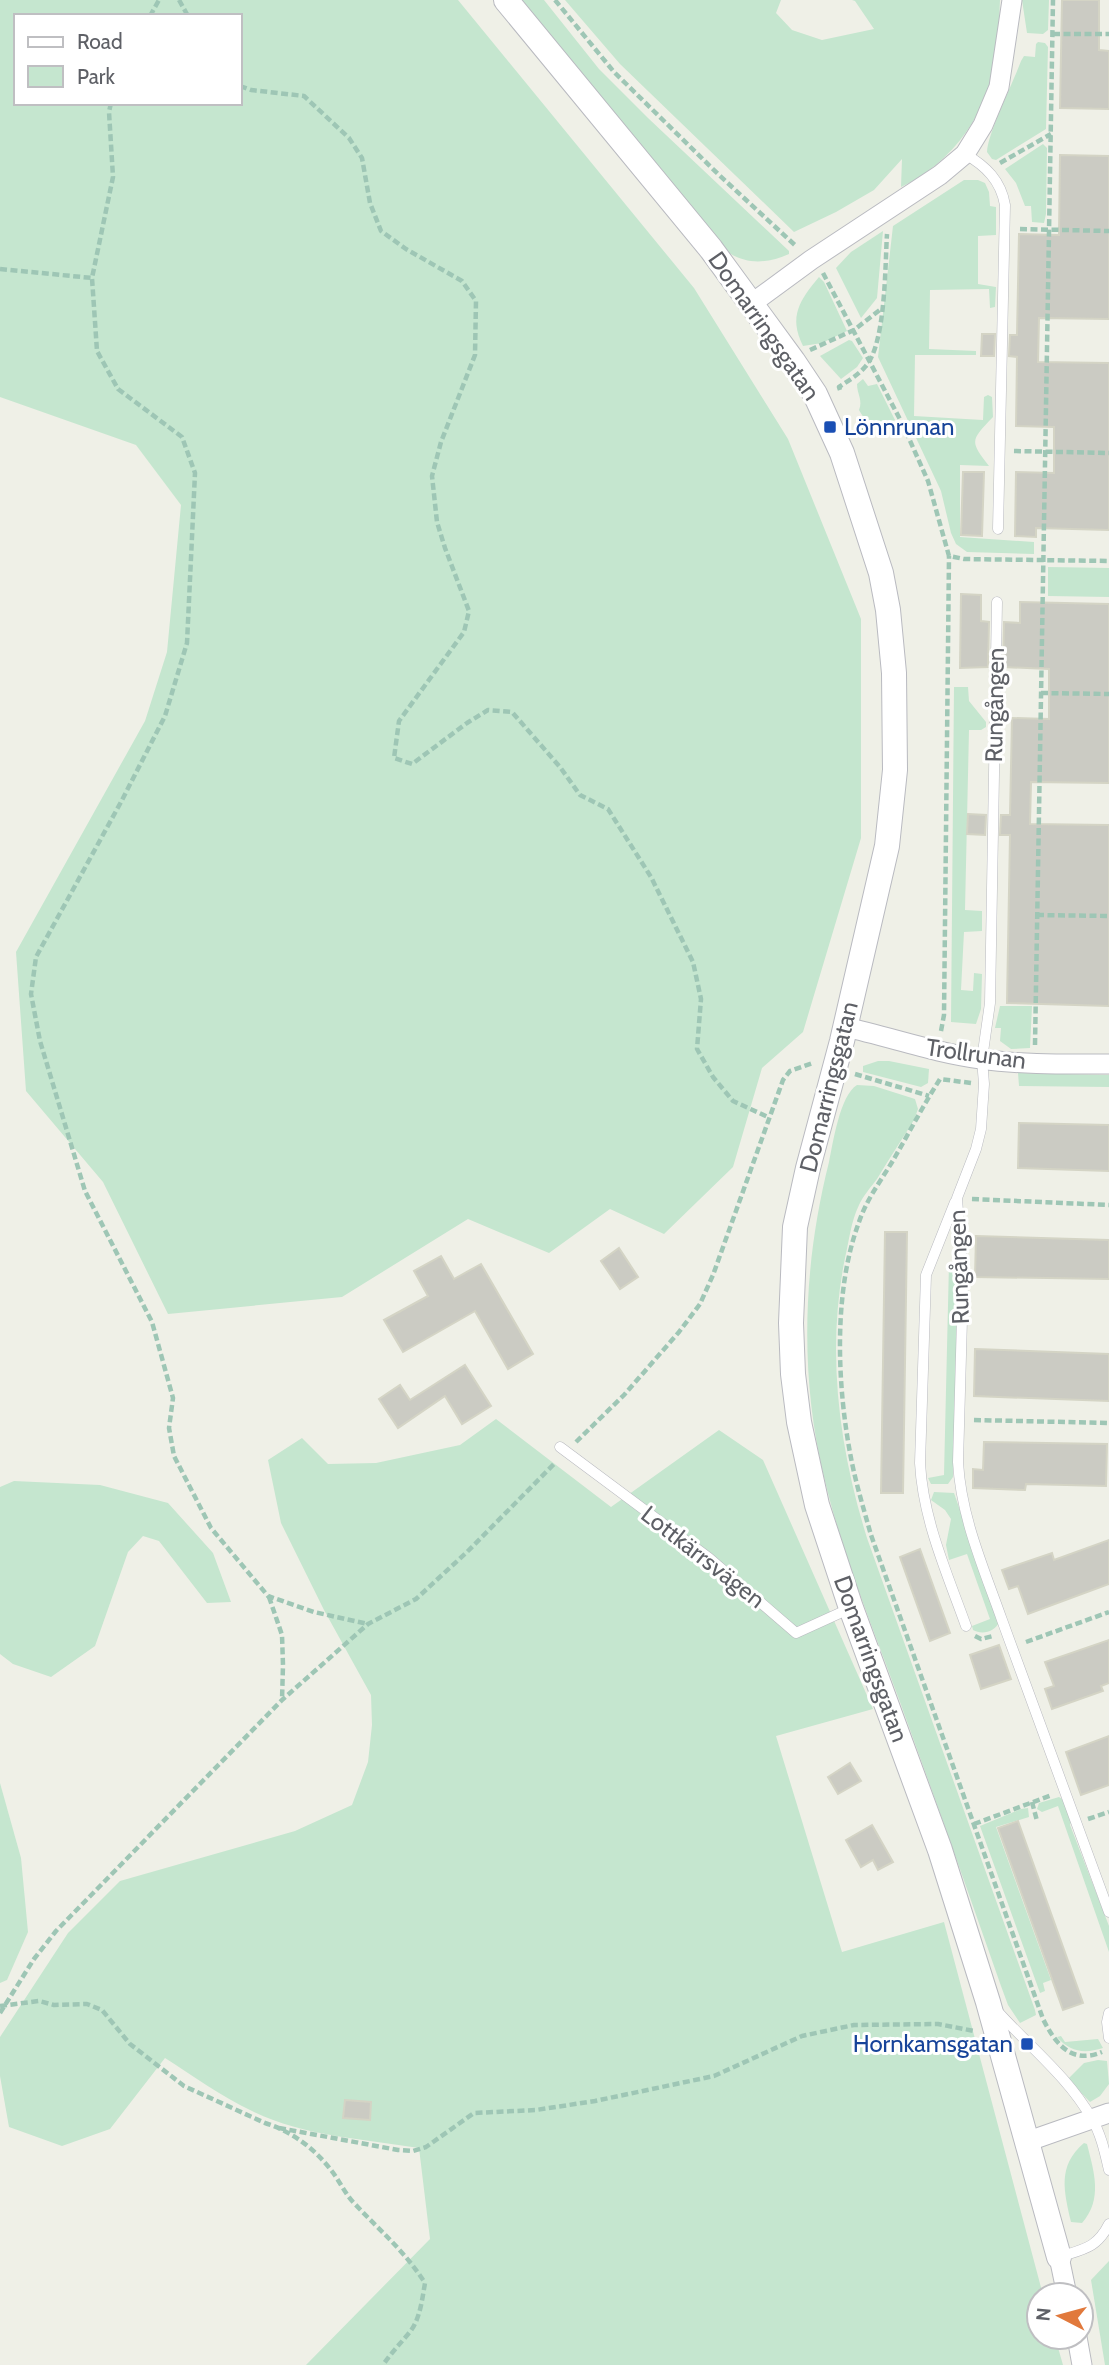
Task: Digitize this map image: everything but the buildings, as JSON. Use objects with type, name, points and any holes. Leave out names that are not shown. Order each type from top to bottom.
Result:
[{"type":"street","name":"Domarringsgatan","points":[[506,0],[702,238],[815,394],[842,453],[881,573],[894,673],[895,770],[887,846],[795,1227],[791,1323],[794,1386],[809,1476],[851,1608],[940,1850],[988,2002],[1059,2257]]},
{"type":"street","points":[[751,304],[811,260],[940,175],[965,154],[983,125],[999,87],[1012,0]]},
{"type":"street","name":"Trollrunan","points":[[845,1027],[938,1051],[982,1059],[1109,1064]]},
{"type":"street","points":[[1027,2142],[1101,2116]]},
{"type":"street","points":[[1059,2257],[1065,2281]]},
{"type":"lane","points":[[965,154],[981,164],[1003,191],[1005,229],[998,529]]},
{"type":"lane","name":"Rungången","points":[[998,602],[990,1003],[982,1059],[984,1084],[981,1129],[957,1198],[963,1283],[958,1462],[960,1491],[1005,1628],[1109,1912]]},
{"type":"lane","points":[[957,1198],[926,1275],[920,1463],[921,1491],[930,1526],[966,1626]]},
{"type":"lane","name":"Lottkärrsvägen","points":[[563,1450],[709,1558],[796,1633],[851,1608]]},
{"type":"lane","points":[[988,2002],[1077,2096],[1101,2116],[1109,2170]]},
{"type":"lane","points":[[1109,2012],[1109,2038]]},
{"type":"lane","points":[[1059,2257],[1089,2248],[1102,2238],[1109,2224]]},
{"type":"path","points":[[555,0],[614,72],[811,260],[827,279],[928,481],[949,556],[944,1015],[938,1051]]},
{"type":"path","points":[[1035,1063],[1053,0]]},
{"type":"path","points":[[1053,34],[1109,34]]},
{"type":"path","points":[[242,87],[304,96],[349,138],[362,158],[370,203],[381,231],[405,249],[462,281],[476,301],[475,355],[441,442],[432,476],[437,522],[469,611],[464,632],[400,721],[394,758],[412,764],[488,710],[512,712],[580,795],[608,809],[651,877],[693,962],[701,999],[697,1049],[713,1077],[733,1101],[768,1117]]},
{"type":"path","points":[[111,105],[113,177],[92,278],[97,351],[118,389],[182,437],[195,473],[187,643],[165,716],[36,957],[31,994],[40,1041],[85,1191],[152,1322],[173,1398],[169,1428],[174,1456],[211,1528],[268,1596],[282,1635],[282,1700]]},
{"type":"path","points":[[987,170],[1051,134]]},
{"type":"path","points":[[843,397],[839,387],[864,369],[876,350],[888,227],[884,212]]},
{"type":"path","points":[[1005,229],[1109,231]]},
{"type":"path","points":[[0,269],[92,278]]},
{"type":"path","points":[[793,361],[854,330],[882,309]]},
{"type":"path","points":[[858,432],[866,428],[902,425]]},
{"type":"path","points":[[1000,450],[1109,453]]},
{"type":"path","points":[[949,556],[964,559],[1109,561]]},
{"type":"path","points":[[1041,693],[1109,694]]},
{"type":"path","points":[[1037,915],[1109,916]]},
{"type":"path","points":[[0,2013],[34,1959],[56,1931],[282,1700],[368,1625],[416,1599],[467,1552],[563,1450],[624,1395],[679,1332],[700,1304],[736,1213],[783,1080],[790,1071],[809,1063],[929,1096],[865,1206],[858,1223],[847,1270],[840,1354],[851,1459],[871,1535],[1043,2019],[1052,2038],[1067,2051],[1095,2055],[1109,2049]]},
{"type":"path","points":[[957,1198],[1109,1205]]},
{"type":"path","points":[[959,1419],[1109,1423]]},
{"type":"path","points":[[268,1596],[314,1612],[368,1625]]},
{"type":"path","points":[[1012,1647],[1109,1612]]},
{"type":"path","points":[[966,1626],[975,1637],[981,1639],[991,1637],[1005,1628]]},
{"type":"path","points":[[974,1824],[1065,1790]]},
{"type":"path","points":[[1032,1802],[1037,1821]]},
{"type":"path","points":[[3,2005],[39,2001],[54,2005],[87,2004],[102,2010],[130,2044],[184,2086],[265,2123],[413,2151],[426,2147],[474,2113],[536,2109],[595,2101],[714,2076],[802,2036],[841,2027],[938,2024],[966,2030]]},
{"type":"path","points":[[279,2127],[317,2154],[341,2188],[400,2247],[425,2283],[421,2308],[411,2332],[395,2347],[383,2365]]},
{"type":"green space","points":[[0,0],[458,0],[694,288],[788,439],[861,619],[861,838],[803,1032],[762,1068],[733,1167],[664,1234],[610,1209],[549,1253],[468,1219],[342,1297],[168,1314],[103,1182],[26,1091],[16,952],[145,721],[167,652],[181,505],[136,445],[0,397]]},
{"type":"green space","points":[[519,0],[544,0],[599,69],[789,251],[789,254],[774,259],[751,261],[729,253]]},
{"type":"green space","points":[[565,0],[781,0],[776,13],[792,30],[822,40],[874,29],[852,0],[1000,0],[998,48],[993,76],[977,115],[952,149],[937,164],[901,187],[902,159],[874,190],[794,232],[620,64]]},
{"type":"green space","points":[[1022,0],[1049,0],[1048,30],[1043,34],[1027,33]]},
{"type":"green space","points":[[1038,42],[1045,43],[1048,47],[1046,129],[996,160],[992,159],[987,152],[996,120],[1021,61],[1024,56],[1035,57]]},
{"type":"green space","points":[[1043,144],[1047,148],[1044,223],[1032,222],[1031,206],[1025,206],[1016,183],[1005,169]]},
{"type":"green space","points":[[964,180],[985,183],[990,206],[996,207],[996,235],[978,236],[978,284],[996,287],[995,307],[990,308],[989,289],[930,290],[929,349],[976,351],[976,355],[915,355],[914,416],[983,420],[984,397],[992,397],[993,417],[975,441],[978,451],[989,466],[960,465],[960,537],[1034,542],[1034,554],[967,552],[956,544],[941,491],[878,357],[893,226]]},
{"type":"green space","points":[[883,231],[877,298],[861,318],[836,268],[851,252]]},
{"type":"green space","points":[[819,277],[824,282],[847,331],[822,343],[803,346],[796,326],[796,317],[806,293]]},
{"type":"green space","points":[[849,340],[863,358],[857,367],[841,379],[820,356]]},
{"type":"green space","points":[[863,379],[868,386],[877,384],[895,420],[874,426],[863,416],[859,410],[857,384]]},
{"type":"green space","points":[[1048,567],[1109,568],[1109,597],[1048,596]]},
{"type":"green space","points":[[954,687],[968,687],[969,701],[986,722],[986,727],[981,730],[969,730],[965,910],[982,911],[982,931],[964,932],[961,990],[973,991],[974,973],[982,974],[981,1009],[976,1024],[951,1022]]},
{"type":"green space","points":[[1000,1006],[1032,1006],[1030,1048],[1011,1049],[1000,1041],[1001,1028],[995,1028]]},
{"type":"green space","points":[[878,1061],[929,1069],[928,1083],[921,1087],[863,1072],[863,1066]]},
{"type":"green space","points":[[1018,1073],[1109,1075],[1109,1087],[1019,1086]]},
{"type":"green space","points":[[857,1085],[874,1086],[915,1099],[918,1109],[914,1120],[861,1202],[850,1231],[836,1328],[838,1399],[849,1469],[867,1538],[1035,2010],[1036,2015],[1020,2023],[1008,2005],[859,1591],[831,1506],[816,1438],[808,1359],[809,1280],[820,1201],[838,1120],[846,1099]]},
{"type":"green space","points":[[949,1263],[957,1266],[958,1273],[953,1477],[948,1484],[931,1484],[928,1478],[944,1475]]},
{"type":"green space","points":[[496,1419],[611,1507],[719,1430],[763,1460],[873,1709],[776,1736],[842,1952],[944,1922],[1039,2281],[1025,2281],[1025,2351],[1059,2351],[1063,2365],[306,2365],[430,2239],[419,2148],[334,2136],[271,2119],[229,2099],[165,2058],[110,2129],[62,2146],[9,2127],[0,2076],[0,2037],[68,1933],[120,1881],[295,1831],[352,1805],[368,1762],[372,1725],[371,1695],[324,1610],[281,1523],[268,1460],[302,1438],[328,1464],[376,1463],[460,1445]]},
{"type":"green space","points":[[14,1481],[100,1485],[168,1503],[213,1553],[231,1602],[207,1603],[159,1541],[143,1536],[128,1552],[95,1646],[51,1677],[13,1664],[0,1654],[0,1487]]},
{"type":"green space","points":[[934,1492],[954,1493],[999,1622],[988,1632],[973,1630],[972,1626],[990,1619],[967,1554],[949,1560],[946,1545],[951,1519],[945,1510],[931,1500]]},
{"type":"green space","points":[[0,1783],[21,1858],[28,1932],[7,1980],[0,1983]]},
{"type":"green space","points":[[1059,1797],[1065,1801],[1072,1819],[1070,1825],[1109,1926],[1109,1952],[1058,1806],[1042,1812],[1037,1809],[1039,1803]]},
{"type":"green space","points":[[1028,1808],[1029,1817],[996,1827],[1051,1980],[1043,1983],[1045,1991],[1040,1993],[980,1826]]},
{"type":"green space","points":[[1061,2036],[1065,2042],[1098,2039],[1103,2048],[1090,2051],[1072,2049],[1057,2037]]},
{"type":"green space","points":[[1107,2061],[1109,2084],[1100,2096],[1090,2102],[1068,2079],[1084,2063]]},
{"type":"green space","points":[[1084,2143],[1087,2144],[1092,2165],[1095,2195],[1089,2214],[1082,2223],[1071,2222],[1066,2200],[1066,2170],[1075,2152]]},
{"type":"green space","points":[[1109,2261],[1109,2365],[1105,2365],[1095,2304],[1095,2281],[1091,2280]]},
{"type":"place","name":"Lönnrunan","points":[[830,427]]},
{"type":"place","name":"Hornkamsgatan","points":[[1027,2044]]}]
